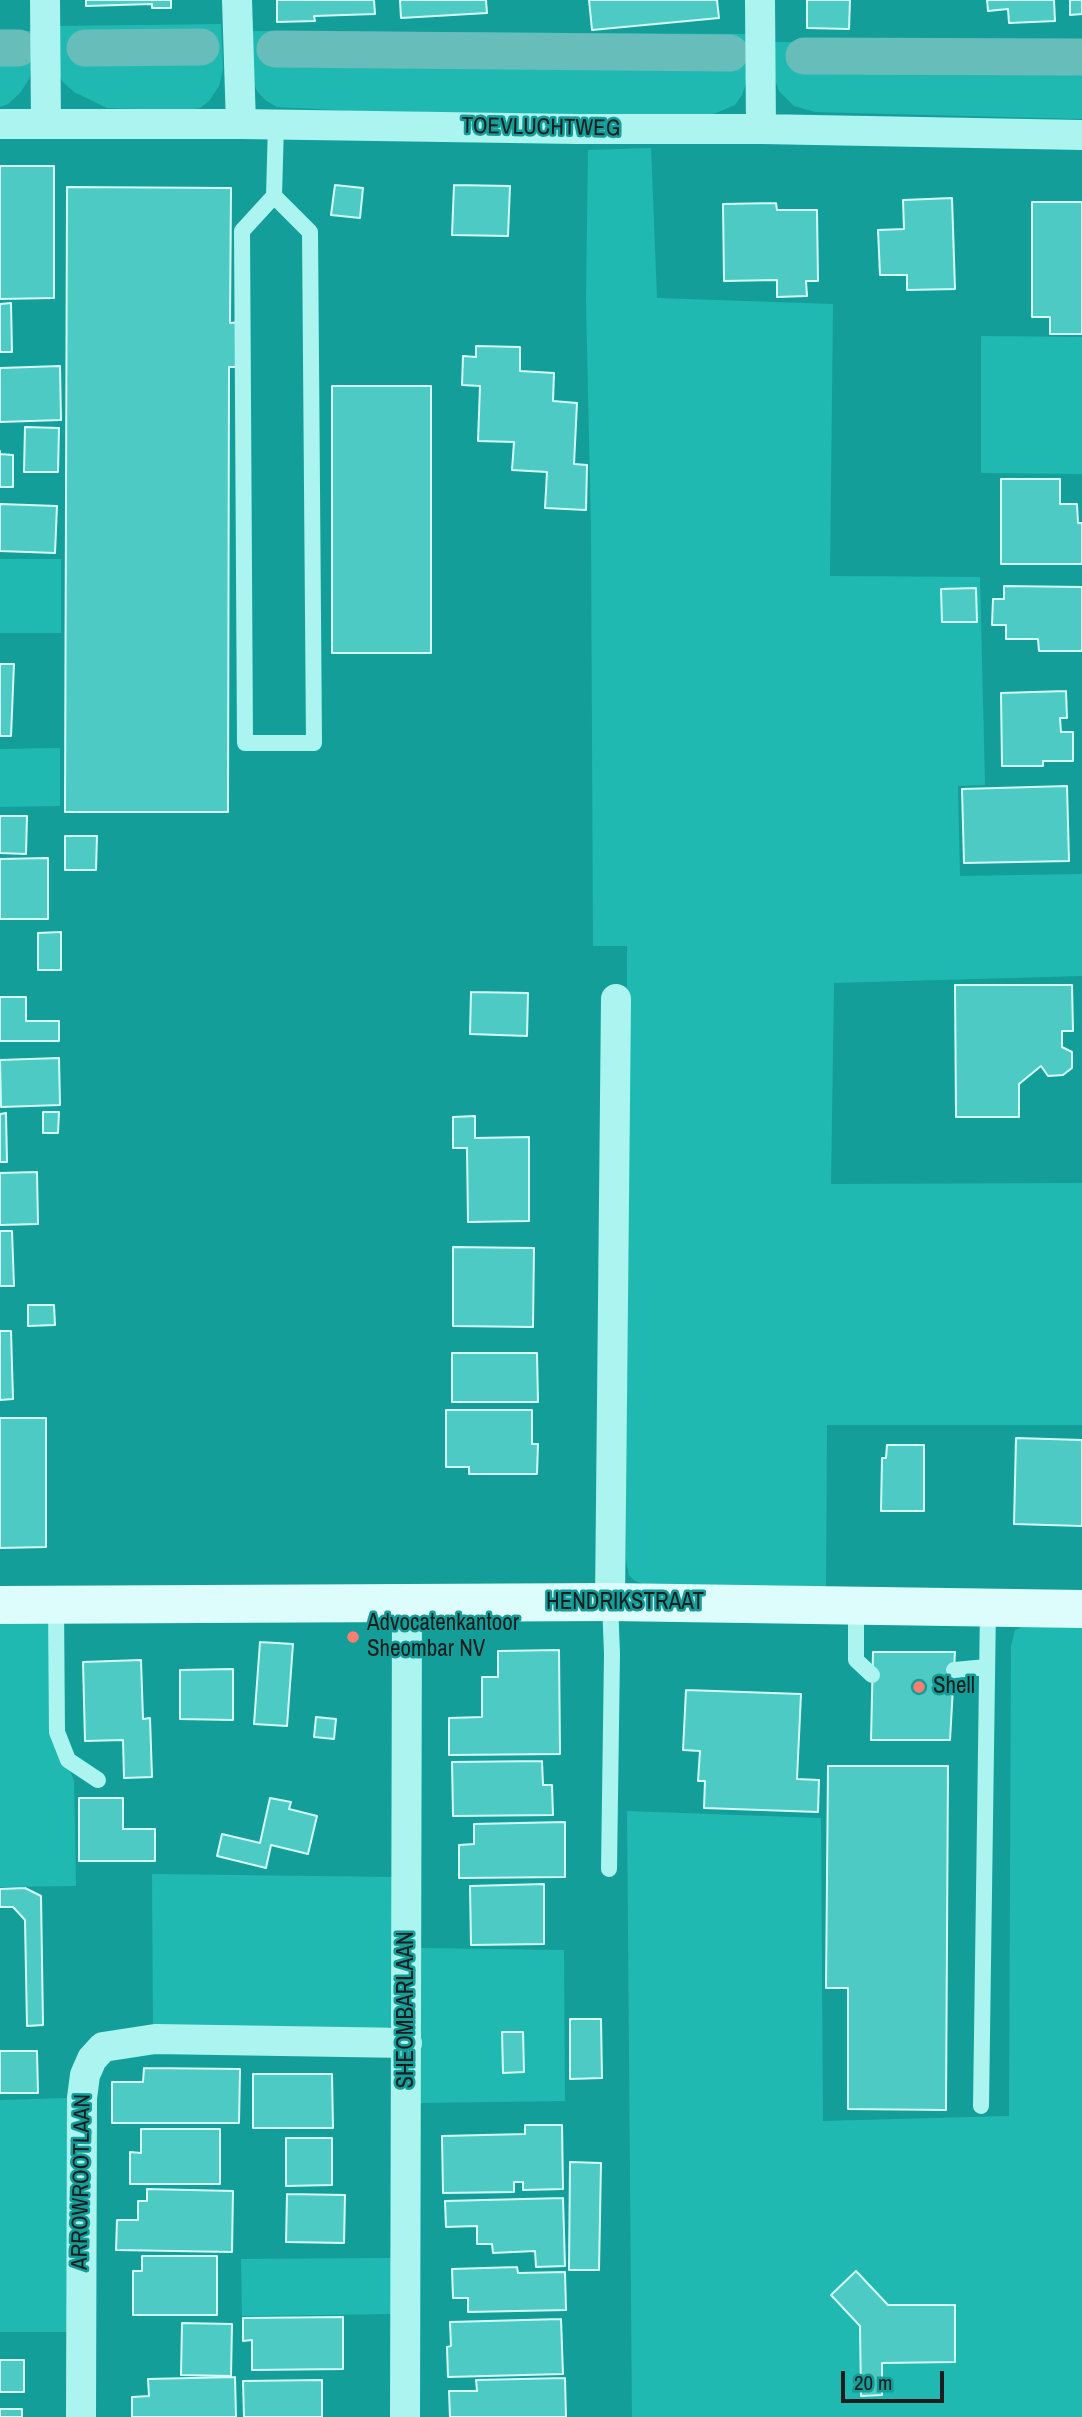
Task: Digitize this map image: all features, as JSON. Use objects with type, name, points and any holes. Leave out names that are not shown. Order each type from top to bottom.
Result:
[{"type":"street","points":[[45,0],[46,124]]},
{"type":"street","points":[[237,0],[240,124]]},
{"type":"street","points":[[760,0],[761,129]]},
{"type":"street","name":"TOEVLUCHTWEG","points":[[0,124],[276,124],[1082,135]]},
{"type":"street","points":[[610,1602],[616,999]]},
{"type":"street","name":"SHEOMBARLAAN","points":[[405,2417],[407,1602]]},
{"type":"street","name":"HENDRIKSTRAAT","points":[[0,1605],[610,1602],[1082,1609]]},
{"type":"street","name":"ARROWROOTLAAN","points":[[81,2417],[82,2098],[85,2075],[92,2059],[103,2047],[155,2039],[407,2043]]},
{"type":"lane","points":[[274,196],[310,232],[314,743],[245,743],[242,231],[274,196],[276,124]]},
{"type":"lane","points":[[609,1870],[612,1654],[610,1602]]},
{"type":"lane","points":[[56,1604],[57,1732],[68,1760],[98,1780]]},
{"type":"lane","points":[[856,1605],[856,1660],[872,1675]]},
{"type":"lane","points":[[981,2106],[988,1607]]},
{"type":"lane","points":[[954,1670],[988,1667]]},
{"type":"green space","points":[[221,24],[223,69],[219,86],[209,101],[200,108],[107,108],[74,92],[62,81],[57,69],[57,26]]},
{"type":"green space","points":[[0,31],[33,31],[29,79],[20,93],[8,104],[0,107]]},
{"type":"green space","points":[[250,31],[748,34],[746,83],[735,105],[709,116],[354,111],[277,107],[257,91],[251,77]]},
{"type":"green space","points":[[772,42],[1082,44],[1082,119],[815,112],[794,106],[779,91],[773,73]]},
{"type":"green space","points":[[651,148],[657,298],[833,304],[830,576],[980,577],[985,785],[958,786],[960,876],[1082,874],[1082,976],[834,983],[831,1184],[1082,1183],[1082,1425],[827,1425],[826,1587],[647,1585],[635,1581],[629,1575],[626,1560],[627,946],[593,946],[591,528],[586,301],[588,150]]},
{"type":"green space","points":[[981,336],[1082,337],[1082,474],[981,473]]},
{"type":"green space","points":[[0,559],[61,559],[61,633],[0,633]]},
{"type":"green space","points":[[60,748],[60,806],[0,807],[0,749]]},
{"type":"green space","points":[[0,1624],[58,1624],[58,1737],[74,1781],[76,1886],[0,1887]]},
{"type":"green space","points":[[1030,1624],[1082,1624],[1082,2417],[632,2417],[627,1811],[821,1818],[823,2121],[1009,2116],[1011,1646],[1015,1630]]},
{"type":"green space","points":[[152,1874],[396,1877],[395,2023],[384,2031],[153,2031]]},
{"type":"green space","points":[[420,1948],[564,1950],[565,2101],[420,2103]]},
{"type":"green space","points":[[69,2098],[70,2332],[0,2332],[0,2100]]},
{"type":"green space","points":[[395,2258],[396,2314],[242,2316],[241,2259]]},
{"type":"building","points":[[86,0],[171,0],[171,8],[152,8],[152,4],[86,6]]},
{"type":"building","points":[[277,0],[374,0],[375,14],[314,16],[315,21],[277,22]]},
{"type":"building","points":[[400,0],[486,0],[487,13],[401,18]]},
{"type":"building","points":[[589,0],[717,0],[719,18],[592,30]]},
{"type":"building","points":[[807,0],[850,0],[849,29],[807,28]]},
{"type":"building","points":[[987,0],[1054,0],[1055,21],[1009,23],[1008,9],[988,11]]},
{"type":"building","points":[[1070,0],[1082,0],[1082,14],[1070,15]]},
{"type":"building","points":[[0,166],[54,166],[54,298],[0,299]]},
{"type":"building","points":[[335,185],[363,188],[360,218],[331,215]]},
{"type":"building","points":[[454,185],[510,186],[508,236],[452,235]]},
{"type":"building","points":[[67,187],[231,188],[230,323],[241,322],[241,367],[229,367],[228,812],[65,812]]},
{"type":"building","points":[[952,198],[955,289],[907,290],[907,275],[880,275],[878,230],[904,229],[903,200]]},
{"type":"building","points":[[1032,202],[1082,202],[1082,334],[1050,334],[1050,317],[1032,317]]},
{"type":"building","points":[[776,203],[777,210],[817,210],[818,281],[806,281],[807,296],[777,297],[777,280],[724,281],[723,204]]},
{"type":"building","points":[[11,303],[12,352],[0,352],[0,304]]},
{"type":"building","points":[[476,346],[520,347],[520,371],[554,373],[553,401],[577,403],[574,464],[587,465],[586,510],[545,508],[547,472],[512,470],[514,442],[478,441],[480,386],[462,385],[463,356],[476,357]]},
{"type":"building","points":[[60,366],[61,420],[0,422],[0,368]]},
{"type":"building","points":[[332,386],[431,386],[431,653],[332,653]]},
{"type":"building","points":[[25,427],[59,428],[58,472],[24,472]]},
{"type":"building","points":[[0,454],[13,455],[13,487],[0,487]]},
{"type":"building","points":[[1001,479],[1060,479],[1060,504],[1077,504],[1078,523],[1082,523],[1082,564],[1001,564]]},
{"type":"building","points":[[0,504],[57,506],[55,553],[0,551]]},
{"type":"building","points":[[1004,586],[1082,587],[1082,651],[1039,651],[1038,639],[1006,639],[1006,625],[992,625],[993,599],[1004,599]]},
{"type":"building","points":[[976,588],[977,622],[942,622],[941,589]]},
{"type":"building","points":[[0,664],[14,664],[11,736],[0,736]]},
{"type":"building","points":[[1066,691],[1067,718],[1060,718],[1061,732],[1073,732],[1073,761],[1043,761],[1043,766],[1002,766],[1001,693]]},
{"type":"building","points":[[1067,786],[1069,861],[964,863],[962,789]]},
{"type":"building","points":[[0,816],[27,816],[26,854],[0,853]]},
{"type":"building","points":[[65,836],[97,836],[96,870],[65,870]]},
{"type":"building","points":[[48,858],[48,919],[0,919],[0,859]]},
{"type":"building","points":[[61,932],[61,970],[38,970],[38,933]]},
{"type":"building","points":[[955,985],[1072,985],[1073,1031],[1062,1031],[1062,1047],[1072,1052],[1072,1068],[1063,1075],[1048,1076],[1041,1066],[1019,1084],[1019,1117],[956,1117]]},
{"type":"building","points":[[471,992],[528,993],[527,1036],[470,1034]]},
{"type":"building","points":[[0,997],[26,997],[26,1021],[59,1021],[59,1041],[0,1041]]},
{"type":"building","points":[[59,1058],[60,1105],[1,1107],[0,1060]]},
{"type":"building","points":[[43,1112],[59,1112],[58,1133],[43,1133]]},
{"type":"building","points":[[6,1113],[7,1162],[0,1162],[0,1114]]},
{"type":"building","points":[[475,1116],[475,1138],[529,1137],[529,1221],[468,1222],[467,1148],[453,1148],[453,1117]]},
{"type":"building","points":[[37,1172],[38,1224],[0,1225],[0,1173]]},
{"type":"building","points":[[0,1231],[12,1231],[14,1286],[0,1286]]},
{"type":"building","points":[[453,1247],[534,1248],[533,1327],[453,1326]]},
{"type":"building","points":[[28,1305],[54,1305],[55,1325],[28,1326]]},
{"type":"building","points":[[0,1331],[11,1331],[13,1399],[0,1400]]},
{"type":"building","points":[[452,1353],[537,1353],[538,1402],[452,1402]]},
{"type":"building","points":[[446,1410],[532,1410],[532,1444],[538,1444],[537,1474],[469,1474],[469,1467],[446,1467]]},
{"type":"building","points":[[0,1418],[46,1418],[46,1547],[0,1548]]},
{"type":"building","points":[[1016,1438],[1082,1440],[1082,1526],[1014,1524]]},
{"type":"building","points":[[887,1445],[924,1445],[924,1511],[881,1511],[882,1458],[886,1458]]},
{"type":"building","points":[[260,1642],[293,1644],[287,1726],[254,1724]]},
{"type":"building","points":[[559,1650],[560,1754],[449,1755],[449,1718],[482,1717],[482,1677],[498,1677],[498,1651]]},
{"type":"building","points":[[873,1652],[955,1652],[950,1740],[871,1740]]},
{"type":"building","points":[[141,1660],[143,1719],[150,1718],[152,1777],[124,1778],[123,1740],[85,1741],[83,1662]]},
{"type":"building","points":[[233,1669],[233,1720],[180,1719],[180,1670]]},
{"type":"building","points":[[686,1690],[801,1694],[797,1779],[819,1780],[818,1812],[704,1808],[705,1781],[698,1781],[700,1751],[683,1750]]},
{"type":"building","points":[[316,1717],[336,1719],[334,1739],[314,1737]]},
{"type":"building","points":[[542,1761],[543,1785],[552,1785],[553,1815],[453,1816],[452,1762]]},
{"type":"building","points":[[828,1766],[948,1766],[946,2110],[848,2109],[848,1988],[826,1988]]},
{"type":"building","points":[[79,1798],[123,1798],[123,1829],[155,1829],[155,1861],[79,1861]]},
{"type":"building","points":[[270,1798],[291,1802],[289,1809],[317,1816],[308,1854],[271,1845],[266,1868],[217,1856],[222,1834],[260,1843]]},
{"type":"building","points":[[565,1822],[565,1877],[459,1878],[459,1845],[474,1844],[474,1824]]},
{"type":"building","points":[[544,1884],[544,1944],[471,1945],[470,1886]]},
{"type":"building","points":[[25,1888],[41,1896],[43,2025],[27,2026],[25,1920],[13,1907],[0,1907],[0,1889]]},
{"type":"building","points":[[570,2019],[601,2019],[602,2078],[570,2079]]},
{"type":"building","points":[[502,2032],[523,2032],[524,2072],[503,2073]]},
{"type":"building","points":[[0,2051],[37,2051],[38,2093],[0,2093]]},
{"type":"building","points":[[144,2068],[240,2069],[239,2123],[112,2123],[112,2082],[143,2082]]},
{"type":"building","points":[[253,2074],[332,2074],[333,2128],[253,2128]]},
{"type":"building","points":[[525,2125],[562,2125],[563,2189],[523,2190],[523,2182],[514,2182],[514,2192],[443,2193],[442,2136],[525,2134]]},
{"type":"building","points":[[141,2129],[220,2129],[220,2184],[130,2184],[130,2152],[141,2153]]},
{"type":"building","points":[[286,2138],[332,2138],[332,2185],[286,2186]]},
{"type":"building","points":[[570,2162],[601,2163],[599,2270],[569,2270]]},
{"type":"building","points":[[147,2189],[233,2191],[232,2252],[116,2250],[117,2220],[138,2220],[138,2201],[147,2201]]},
{"type":"building","points":[[287,2194],[345,2195],[344,2243],[286,2242]]},
{"type":"building","points":[[563,2198],[565,2266],[536,2267],[535,2251],[493,2253],[492,2244],[477,2244],[477,2226],[446,2227],[445,2201]]},
{"type":"building","points":[[142,2256],[217,2256],[217,2315],[133,2315],[133,2271],[142,2271]]},
{"type":"building","points":[[517,2267],[518,2273],[565,2272],[566,2310],[468,2312],[468,2298],[453,2298],[452,2269]]},
{"type":"building","points":[[856,2271],[888,2305],[955,2305],[955,2362],[882,2363],[882,2395],[861,2396],[860,2326],[831,2295]]},
{"type":"building","points":[[343,2317],[343,2369],[252,2370],[252,2340],[243,2341],[243,2318]]},
{"type":"building","points":[[561,2319],[563,2374],[448,2377],[450,2322]]},
{"type":"building","points":[[182,2323],[232,2324],[231,2376],[181,2375]]},
{"type":"building","points":[[0,2360],[24,2360],[24,2392],[0,2392]]},
{"type":"building","points":[[235,2377],[236,2417],[132,2417],[132,2397],[149,2396],[148,2379]]},
{"type":"building","points":[[565,2378],[566,2417],[450,2417],[449,2391],[477,2391],[476,2380]]},
{"type":"building","points":[[322,2380],[322,2417],[244,2417],[243,2381]]},
{"type":"building","points":[[0,2409],[22,2409],[22,2417],[0,2417]]},
{"type":"waterway","points":[[85,48],[201,47]]},
{"type":"waterway","points":[[0,48],[19,48]]},
{"type":"waterway","points":[[275,49],[730,53]]},
{"type":"waterway","points":[[804,56],[1082,57]]},
{"type":"place","name":"Advocatenkantoor Sheombar NV","points":[[353,1637]]},
{"type":"place","name":"Shell","points":[[919,1687]]}]
